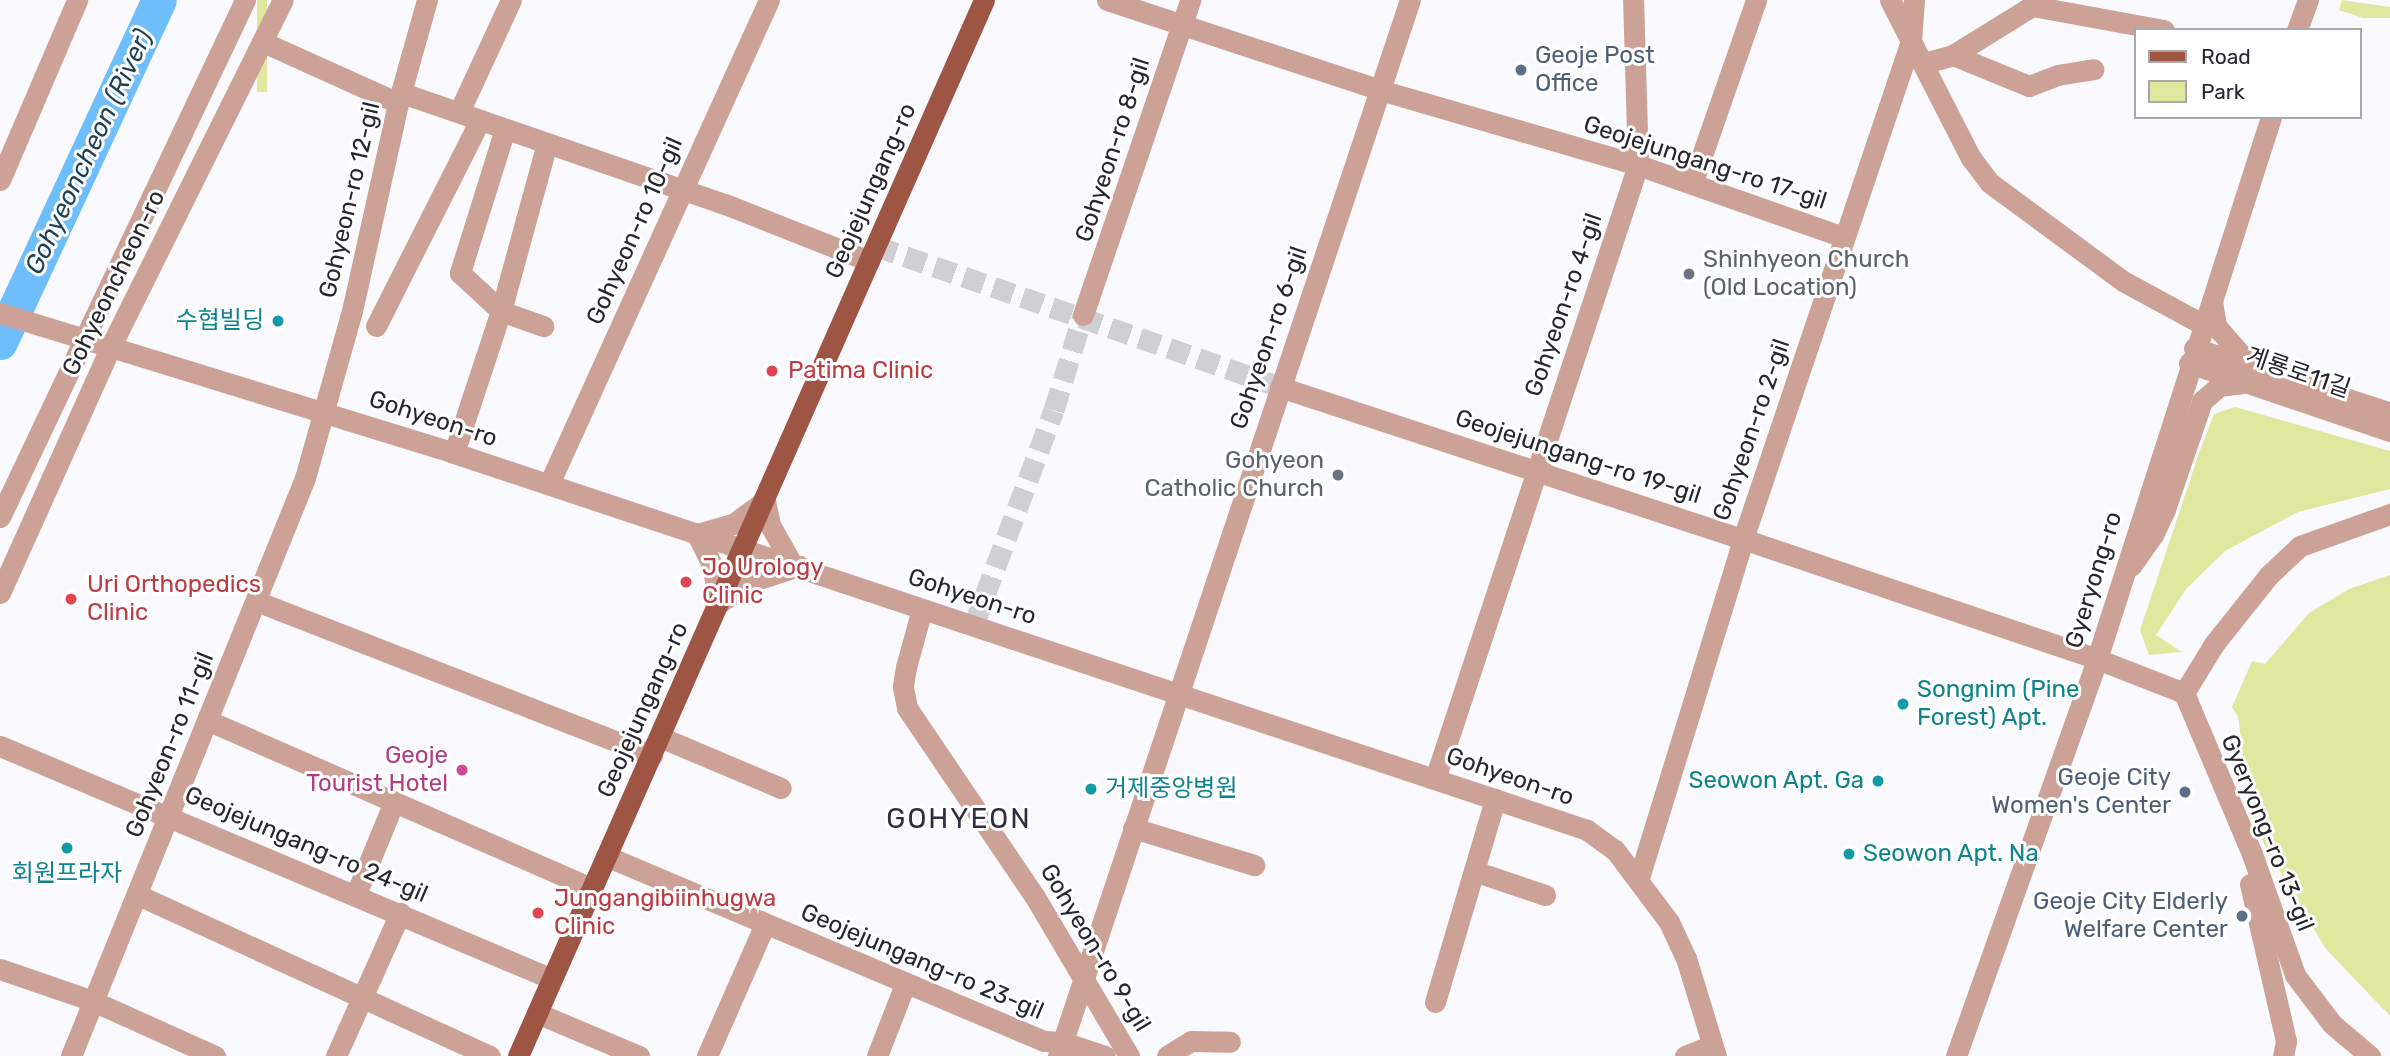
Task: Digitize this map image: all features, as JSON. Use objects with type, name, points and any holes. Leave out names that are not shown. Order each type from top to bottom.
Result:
[{"type":"main road","name":"Geojejungang-ro","points":[[518,1056],[984,0]]},
{"type":"street","points":[[0,180],[77,0]]},
{"type":"street","name":"Gohyeoncheon-ro","points":[[0,517],[245,0]]},
{"type":"street","name":"Gohyeoncheon-ro","points":[[0,593],[111,346],[283,0]]},
{"type":"street","name":"Gohyeon-ro 12-gil","points":[[326,412],[400,98],[427,0]]},
{"type":"street","points":[[459,112],[511,0]]},
{"type":"street","name":"Gohyeon-ro 10-gil","points":[[550,484],[681,189],[769,0]]},
{"type":"street","name":"Geojejungang-ro 17-gil","points":[[1107,0],[1380,90],[1638,165],[1844,237]]},
{"type":"street","name":"Gohyeon-ro 8-gil","points":[[1083,315],[1190,0]]},
{"type":"street","name":"Gohyeon-ro 6-gil","points":[[1060,1049],[1175,693],[1410,0]]},
{"type":"street","name":"Gohyeon-ro 4-gil","points":[[1435,779],[1638,165],[1633,0]]},
{"type":"street","points":[[1692,184],[1756,0]]},
{"type":"street","points":[[1890,0],[1971,158],[1990,183],[2123,281],[2202,324]]},
{"type":"street","name":"Gohyeon-ro 2-gil","points":[[1639,878],[1743,539],[1911,41],[1914,0]]},
{"type":"street","points":[[2298,28],[2308,0]]},
{"type":"street","points":[[1924,63],[1953,55],[2032,6],[2153,28]]},
{"type":"street","points":[[262,42],[400,98],[459,112],[681,189],[869,261]]},
{"type":"street","points":[[1953,55],[2029,86],[2057,75],[2094,69]]},
{"type":"street","name":"Gyeryong-ro","points":[[1956,1056],[2097,659],[2202,324],[2271,119]]},
{"type":"street","points":[[376,326],[480,120]]},
{"type":"street","points":[[505,129],[460,272],[500,311],[543,326]]},
{"type":"street","points":[[454,453],[500,311],[547,143]]},
{"type":"street","points":[[2123,575],[2153,535],[2202,401],[2219,386],[2249,375],[2216,327],[2212,296]]},
{"type":"street","name":"Gohyeon-ro","points":[[0,313],[326,412],[550,484],[1587,830],[1615,850],[1639,878],[1686,958],[1714,1051]]},
{"type":"street","name":"계룡로11길","points":[[2192,355],[2390,431]]},
{"type":"street","name":"계룡로11길","points":[[2249,375],[2390,413]]},
{"type":"street","name":"Geojejungang-ro 19-gil","points":[[1280,387],[2097,659]]},
{"type":"street","name":"Gohyeon-ro 11-gil","points":[[71,1056],[209,721],[326,412]]},
{"type":"street","points":[[765,501],[775,537],[796,565],[750,582],[719,603],[712,565],[697,534],[733,524],[765,501]]},
{"type":"street","points":[[2097,659],[2184,693],[2214,644],[2268,576],[2300,546],[2390,514]]},
{"type":"street","points":[[256,601],[781,789]]},
{"type":"street","name":"Gohyeon-ro 9-gil","points":[[922,609],[905,677],[907,708],[1084,977],[1129,1056]]},
{"type":"street","name":"Gyeryong-ro 13-gil","points":[[2184,693],[2252,854],[2295,975],[2332,1024],[2370,1056]]},
{"type":"street","points":[[209,721],[592,888]]},
{"type":"street","name":"Geojejungang-ro 24-gil","points":[[0,746],[552,979]]},
{"type":"street","points":[[1435,1002],[1496,799]]},
{"type":"street","points":[[356,894],[394,802]]},
{"type":"street","points":[[1133,828],[1254,865]]},
{"type":"street","points":[[2252,854],[2250,885],[2286,1041],[2283,1056]]},
{"type":"street","name":"Geojejungang-ro 23-gil","points":[[606,856],[1060,1049],[1105,1056]]},
{"type":"street","points":[[1474,871],[1545,895]]},
{"type":"street","points":[[138,895],[490,1056]]},
{"type":"street","points":[[336,1056],[400,913]]},
{"type":"street","points":[[707,1056],[765,925]]},
{"type":"street","points":[[0,969],[93,1001],[215,1056]]},
{"type":"street","points":[[877,1056],[905,984]]},
{"type":"street","points":[[537,1013],[639,1056]]},
{"type":"street","points":[[1167,1056],[1191,1041],[1230,1042]]},
{"type":"street","points":[[1685,1056],[1714,1051]]},
{"type":"green space","points":[[257,0],[267,0],[267,92],[257,92]]},
{"type":"green space","points":[[2342,0],[2390,7],[2390,18],[2363,18],[2339,10]]},
{"type":"green space","points":[[2235,407],[2390,451],[2390,489],[2298,512],[2225,551],[2186,589],[2156,635],[2182,652],[2149,655],[2140,630],[2199,453],[2214,414]]},
{"type":"green space","points":[[2390,575],[2390,1016],[2325,948],[2264,844],[2251,816],[2238,717],[2232,707],[2252,661],[2265,664],[2309,613],[2349,589]]},
{"type":"waterway","name":"Gohyeoncheon (River)","points":[[0,342],[159,0]]},
{"type":"tunnel","points":[[876,246],[1280,387]]},
{"type":"tunnel","points":[[974,625],[1054,410],[1083,315]]},
{"type":"place","name":"Geoje Post Office","points":[[1521,70]]},
{"type":"place","name":"Shinhyeon Church (Old Location)","points":[[1689,274]]},
{"type":"place","name":"수협빌딩","points":[[278,321]]},
{"type":"place","name":"Patima Clinic","points":[[772,371]]},
{"type":"place","name":"Gohyeon Catholic Church","points":[[1338,475]]},
{"type":"place","name":"Jo Urology Clinic","points":[[686,582]]},
{"type":"place","name":"Uri Orthopedics Clinic","points":[[71,599]]},
{"type":"place","name":"Songnim (Pine Forest) Apt.","points":[[1903,704]]},
{"type":"place","name":"Geoje Tourist Hotel","points":[[462,770]]},
{"type":"place","name":"Seowon Apt. Ga","points":[[1878,781]]},
{"type":"place","name":"거제중앙병원","points":[[1091,789]]},
{"type":"place","name":"Geoje City Women's Center","points":[[2185,792]]},
{"type":"place","name":"회원프라자","points":[[67,848]]},
{"type":"place","name":"Seowon Apt. Na","points":[[1849,854]]},
{"type":"place","name":"Jungangibiinhugwa Clinic","points":[[538,913]]},
{"type":"place","name":"Geoje City Elderly Welfare Center","points":[[2242,916]]},
{"type":"district","name":"GOHYEON","points":[[959,819]]}]
